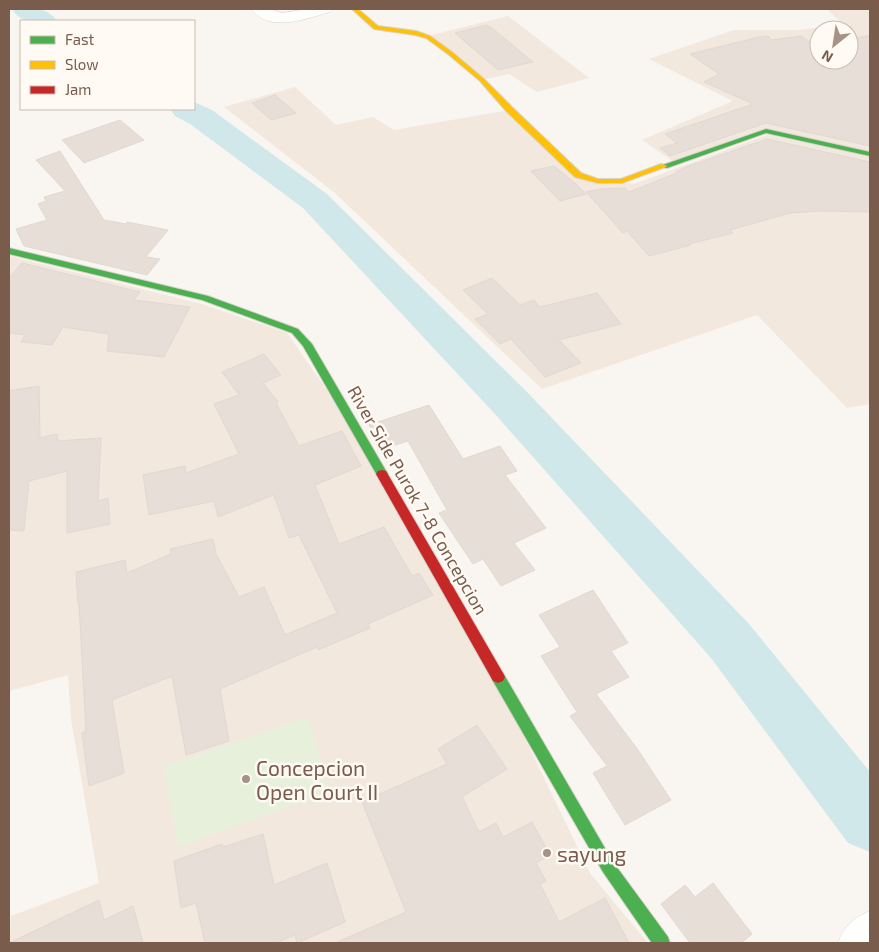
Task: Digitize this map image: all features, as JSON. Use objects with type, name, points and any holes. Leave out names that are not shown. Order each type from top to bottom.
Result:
[{"type":"street","points":[[259,9],[269,16],[280,18],[324,9]]},
{"type":"street","points":[[355,9],[376,28],[416,33],[428,37],[482,80],[510,110],[578,174],[598,180],[622,181],[766,132],[870,154]]},
{"type":"street","name":"River Side Purok 7-8 Concepcion","points":[[9,251],[205,298],[295,331],[307,344],[608,867],[662,943]]},
{"type":"shaded area","points":[[827,9],[870,9],[870,151],[765,130],[674,162],[642,140],[733,101],[649,59],[734,30],[809,29],[809,70],[859,70],[859,20],[839,20]]},
{"type":"shaded area","points":[[508,16],[589,78],[537,92],[509,74],[486,79],[428,36]]},
{"type":"shaded area","points":[[295,87],[336,125],[373,117],[394,130],[504,111],[581,177],[634,184],[767,135],[870,156],[870,404],[847,408],[757,315],[542,389],[335,193],[224,107]]},
{"type":"shaded area","points":[[9,256],[202,304],[287,333],[340,409],[515,718],[590,873],[648,943],[9,943],[11,916],[99,883],[71,719],[68,675],[9,691]]},
{"type":"green space","name":"Concepcion Open Court II","points":[[308,717],[330,792],[178,847],[164,766]]},
{"type":"building","points":[[486,25],[533,62],[498,70],[455,33]]},
{"type":"building","points":[[870,35],[870,146],[766,123],[670,156],[660,148],[677,143],[665,134],[753,104],[704,82],[719,74],[690,54],[759,37],[768,36],[772,40],[801,36],[809,41],[809,70],[859,70],[859,38]]},
{"type":"building","points":[[275,95],[296,113],[271,120],[252,103]]},
{"type":"building","points":[[120,120],[144,140],[84,163],[62,140]]},
{"type":"building","points":[[767,139],[870,162],[870,212],[818,211],[790,213],[730,230],[733,233],[649,256],[627,231],[623,233],[586,192],[625,188],[629,192],[677,173],[686,167]]},
{"type":"building","points":[[60,151],[104,220],[126,224],[127,222],[168,230],[146,257],[160,259],[147,275],[24,246],[16,229],[47,220],[38,204],[46,201],[44,197],[65,191],[36,160]]},
{"type":"building","points":[[554,166],[586,194],[560,201],[531,171]]},
{"type":"building","points":[[22,263],[140,292],[134,300],[190,307],[164,357],[107,351],[109,334],[63,327],[52,345],[21,342],[25,335],[9,333],[9,278]]},
{"type":"building","points":[[492,278],[520,305],[534,300],[540,307],[597,293],[621,324],[559,340],[581,363],[545,377],[511,339],[500,344],[475,319],[488,314],[463,290]]},
{"type":"building","points":[[264,354],[281,375],[263,383],[278,402],[276,403],[299,446],[342,431],[361,466],[315,485],[339,544],[384,527],[412,576],[419,573],[433,595],[368,624],[370,628],[318,650],[317,647],[220,689],[229,741],[186,755],[172,676],[112,700],[124,773],[89,786],[82,733],[86,731],[76,572],[125,560],[127,573],[171,554],[170,549],[213,539],[216,554],[239,597],[264,587],[285,635],[337,613],[299,535],[289,538],[274,495],[218,517],[214,501],[149,515],[143,475],[185,466],[186,473],[239,454],[214,404],[239,395],[222,372]]},
{"type":"building","points":[[39,386],[40,438],[57,434],[58,441],[101,438],[98,501],[108,498],[110,524],[67,533],[67,471],[29,481],[24,531],[9,530],[9,391]]},
{"type":"building","points":[[429,405],[463,459],[500,446],[517,471],[505,475],[546,528],[514,543],[535,570],[501,586],[483,559],[473,564],[439,513],[447,510],[408,441],[383,449],[369,425]]},
{"type":"building","points":[[593,590],[628,643],[611,651],[629,677],[596,694],[638,750],[671,800],[625,825],[593,773],[607,766],[570,716],[577,712],[541,656],[560,647],[539,615]]},
{"type":"building","points":[[477,725],[507,769],[462,797],[479,832],[496,823],[503,837],[532,822],[550,855],[536,863],[546,881],[540,884],[559,922],[605,898],[629,943],[335,943],[406,912],[362,802],[447,764],[438,749]]},
{"type":"building","points":[[263,834],[274,885],[327,863],[345,922],[297,943],[295,935],[276,943],[205,943],[196,903],[181,908],[174,861],[222,844],[223,847]]},
{"type":"building","points":[[713,883],[752,934],[741,943],[690,943],[661,904],[685,885],[695,897]]},
{"type":"building","points":[[99,900],[104,920],[133,906],[143,943],[9,943]]},
{"type":"waterway","points":[[25,9],[42,20]]},
{"type":"waterway","points":[[188,110],[201,117],[315,201],[511,403],[730,641],[870,821]]},
{"type":"traffic: fast","points":[[664,166],[766,131],[870,154]]},
{"type":"traffic: fast","points":[[9,251],[205,298],[295,331],[307,344],[382,474]]},
{"type":"traffic: fast","points":[[498,677],[608,867],[662,943]]},
{"type":"traffic: slow","points":[[355,9],[376,28],[416,33],[428,37],[450,53],[482,80],[510,110],[578,175],[598,181],[622,181],[664,166]]},
{"type":"traffic: jam","points":[[382,474],[498,677]]},
{"type":"place","name":"Concepcion Open Court II","points":[[246,779]]},
{"type":"place","name":"sayung","points":[[547,853]]}]
